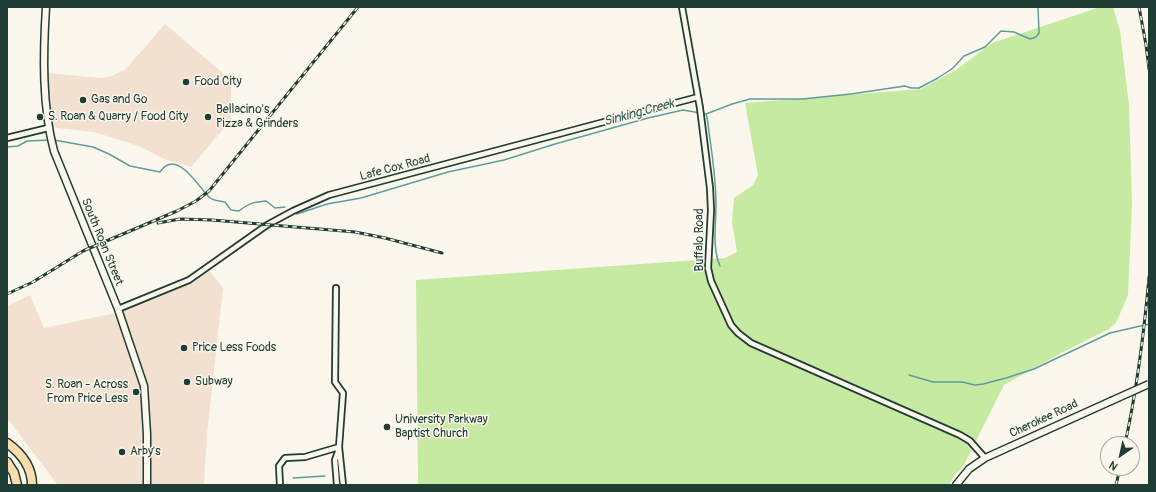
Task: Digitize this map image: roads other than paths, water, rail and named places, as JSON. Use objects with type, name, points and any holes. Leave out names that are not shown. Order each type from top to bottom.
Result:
[{"type":"highway","points":[[7,443],[20,454],[28,465],[32,485]]},
{"type":"highway","points":[[7,462],[14,473],[17,485]]},
{"type":"main road","name":"South Roan Street","points":[[46,7],[44,75],[48,130],[54,151],[118,309],[144,386],[147,434],[147,485]]},
{"type":"main road","name":"Cherokee Road","points":[[956,485],[969,469],[985,458],[1149,384]]},
{"type":"street","name":"Buffalo Road","points":[[682,7],[700,108],[710,188],[711,224],[708,268],[711,281],[731,325],[741,336],[751,343],[960,435],[970,441],[985,458]]},
{"type":"street","name":"Lafe Cox Road","points":[[118,309],[189,280],[267,225],[292,211],[329,195],[698,97]]},
{"type":"street","points":[[7,138],[48,130]]},
{"type":"street","points":[[336,288],[335,382],[343,393],[339,448],[343,485]]},
{"type":"street","points":[[280,485],[279,466],[285,458],[305,457],[339,448]]},
{"type":"street","points":[[337,485],[335,460],[339,448]]},
{"type":"waterway","name":"Sinking Creek","points":[[297,214],[327,204],[361,198],[448,172],[504,160],[648,118],[683,110],[706,114],[750,99],[802,99],[905,86],[919,88],[953,68],[964,56],[985,47],[1001,31],[1014,32],[1030,39],[1036,37],[1039,33],[1038,7]]},
{"type":"waterway","points":[[706,114],[715,180],[715,244],[720,266]]},
{"type":"waterway","name":"Sinking Creek","points":[[7,147],[18,146],[27,141],[50,140]]},
{"type":"waterway","name":"Sinking Creek","points":[[54,140],[93,147],[130,166],[160,172],[167,166],[173,164],[187,172],[210,198],[225,202],[231,210],[239,211],[252,203],[266,201],[275,208],[285,207]]},
{"type":"waterway","points":[[909,375],[933,382],[962,382],[975,385],[983,384],[1034,369],[1110,333],[1149,324]]},
{"type":"waterway","points":[[293,478],[325,476]]},
{"type":"railway","points":[[7,294],[33,282],[83,251],[177,211],[196,201],[209,191],[358,7]]},
{"type":"railway","points":[[1139,7],[1149,69]]},
{"type":"railway","points":[[158,223],[180,219],[212,220],[355,232],[385,238],[442,253]]},
{"type":"railway","points":[[1127,436],[1140,361],[1149,277]]},
{"type":"railway","points":[[1116,485],[1118,476]]},
{"type":"place","name":"Food City","points":[[186,82]]},
{"type":"place","name":"Gas and Go","points":[[83,100]]},
{"type":"place","name":"S. Roan & Quarry / Food City","points":[[40,117]]},
{"type":"place","name":"Bellacino's Pizza & Grinders","points":[[208,117]]},
{"type":"place","name":"Price Less Foods","points":[[184,348]]},
{"type":"place","name":"Subway","points":[[187,382]]},
{"type":"place","name":"S. Roan - Across From Price Less","points":[[136,392]]},
{"type":"place","name":"University Parkway Baptist Church","points":[[387,427]]},
{"type":"place","name":"Arby's","points":[[122,452]]}]
